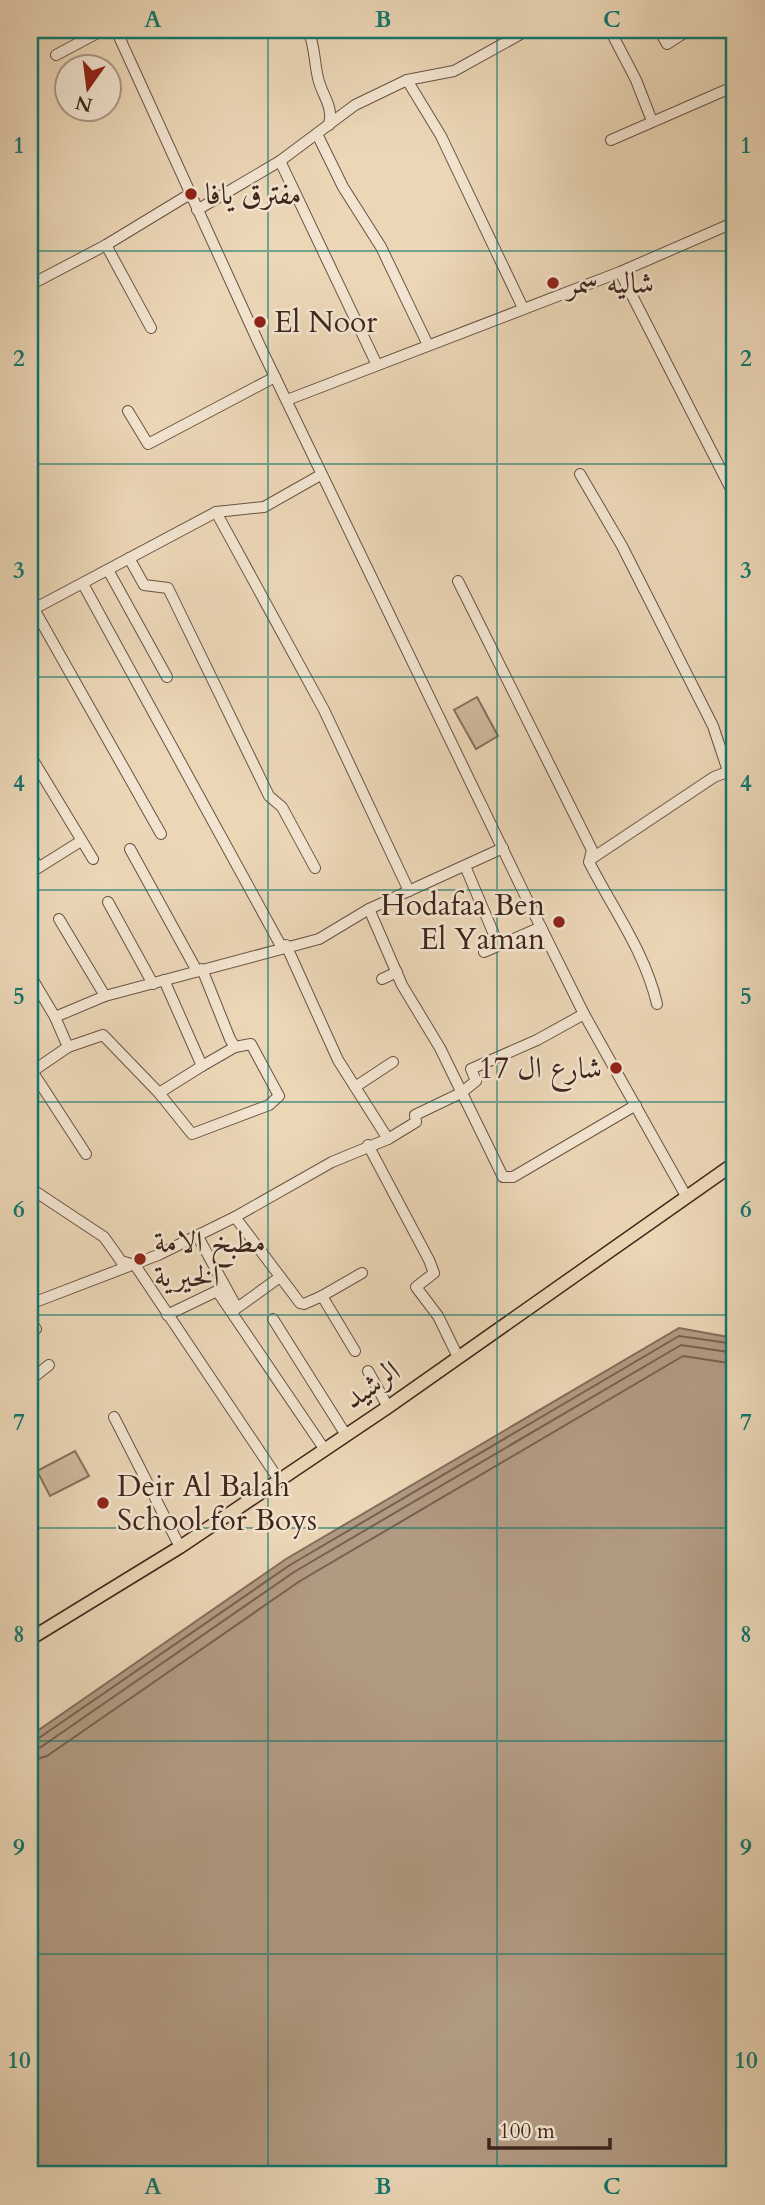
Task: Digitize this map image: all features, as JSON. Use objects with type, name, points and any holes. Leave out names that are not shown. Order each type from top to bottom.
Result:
[{"type":"main road","name":"الرشيد","points":[[30,1639],[180,1546],[325,1450],[735,1163]]},
{"type":"street","points":[[62,52],[103,30]]},
{"type":"street","points":[[116,30],[275,377],[541,927],[584,1014],[686,1196]]},
{"type":"street","points":[[308,30],[315,46],[318,80],[332,115],[329,125]]},
{"type":"street","points":[[197,210],[280,161],[355,105],[407,80],[454,71],[513,33],[528,30]]},
{"type":"street","points":[[610,30],[636,80],[652,121]]},
{"type":"street","points":[[659,30],[667,44],[689,30]]},
{"type":"street","points":[[407,80],[442,136],[523,307]]},
{"type":"street","points":[[611,140],[735,86]]},
{"type":"street","points":[[317,134],[343,187],[381,247],[428,345]]},
{"type":"street","points":[[280,161],[377,365]]},
{"type":"street","points":[[30,285],[106,245],[190,194]]},
{"type":"street","points":[[287,400],[523,307],[620,272],[735,222]]},
{"type":"street","points":[[106,245],[151,328]]},
{"type":"street","points":[[620,272],[735,496]]},
{"type":"street","points":[[128,411],[148,444],[275,377]]},
{"type":"street","points":[[580,474],[622,546],[713,726],[732,770],[714,777],[595,855],[589,862]]},
{"type":"street","points":[[161,834],[32,610],[216,512],[264,507],[317,477]]},
{"type":"street","points":[[216,512],[324,710],[409,891]]},
{"type":"street","points":[[130,558],[144,585],[168,588],[269,796],[282,807],[315,868]]},
{"type":"street","points":[[108,570],[167,677]]},
{"type":"street","points":[[458,581],[587,839],[592,850],[589,862],[635,943],[657,1004]]},
{"type":"street","points":[[83,584],[284,946],[338,1060],[388,1139]]},
{"type":"street","points":[[30,755],[93,859]]},
{"type":"street","points":[[30,854],[34,870],[81,841]]},
{"type":"street","points":[[55,1017],[104,996],[284,946],[319,939],[369,909],[438,875],[503,848]]},
{"type":"street","points":[[130,849],[200,970],[235,1047]]},
{"type":"street","points":[[465,866],[498,944]]},
{"type":"street","points":[[108,902],[153,984]]},
{"type":"street","points":[[369,909],[397,972],[440,1048],[503,1177],[508,1178],[636,1105]]},
{"type":"street","points":[[59,919],[104,996]]},
{"type":"street","points":[[484,952],[541,927]]},
{"type":"street","points":[[382,979],[397,972]]},
{"type":"street","points":[[30,975],[55,1017],[68,1046]]},
{"type":"street","points":[[164,980],[202,1066]]},
{"type":"street","points":[[30,1304],[135,1265],[235,1217],[368,1145],[388,1139],[416,1122],[415,1115],[461,1093],[476,1081],[471,1069],[537,1040],[584,1014]]},
{"type":"street","points":[[86,1154],[31,1072],[68,1046],[103,1035],[159,1093],[192,1134],[270,1105],[279,1096],[251,1044],[235,1047],[159,1093]]},
{"type":"street","points":[[355,1087],[393,1062]]},
{"type":"street","points":[[368,1145],[434,1273],[416,1287],[438,1316],[458,1357]]},
{"type":"street","points":[[30,1188],[104,1237],[121,1261],[135,1265],[279,1480]]},
{"type":"street","points":[[235,1217],[300,1303],[304,1304],[322,1296],[362,1273]]},
{"type":"street","points":[[197,1235],[237,1308],[280,1277]]},
{"type":"street","points":[[167,1315],[217,1291],[325,1450]]},
{"type":"street","points":[[322,1296],[355,1351]]},
{"type":"street","points":[[273,1318],[346,1434]]},
{"type":"street","points":[[30,1321],[36,1329],[30,1334]]},
{"type":"street","points":[[30,1380],[49,1365]]},
{"type":"street","points":[[368,1371],[388,1407]]},
{"type":"street","points":[[114,1417],[180,1546]]},
{"type":"shaded area","points":[[477,697],[498,736],[476,749],[454,710]]},
{"type":"shaded area","points":[[75,1451],[89,1476],[50,1496],[37,1471]]},
{"type":"water","points":[[679,1328],[734,1338],[735,1334],[735,2175],[30,2175],[30,1736],[286,1559]]},
{"type":"place","name":"مفترق يافا","points":[[191,194]]},
{"type":"place","name":"شاليه سمر","points":[[553,283]]},
{"type":"place","name":"El Noor","points":[[260,322]]},
{"type":"place","name":"Hodafaa Ben El Yaman","points":[[559,922]]},
{"type":"place","name":"شارع ال 17","points":[[616,1068]]},
{"type":"place","name":"مطبخ الامة الخيرية","points":[[140,1259]]},
{"type":"place","name":"Deir Al Balah School for Boys","points":[[103,1503]]}]
